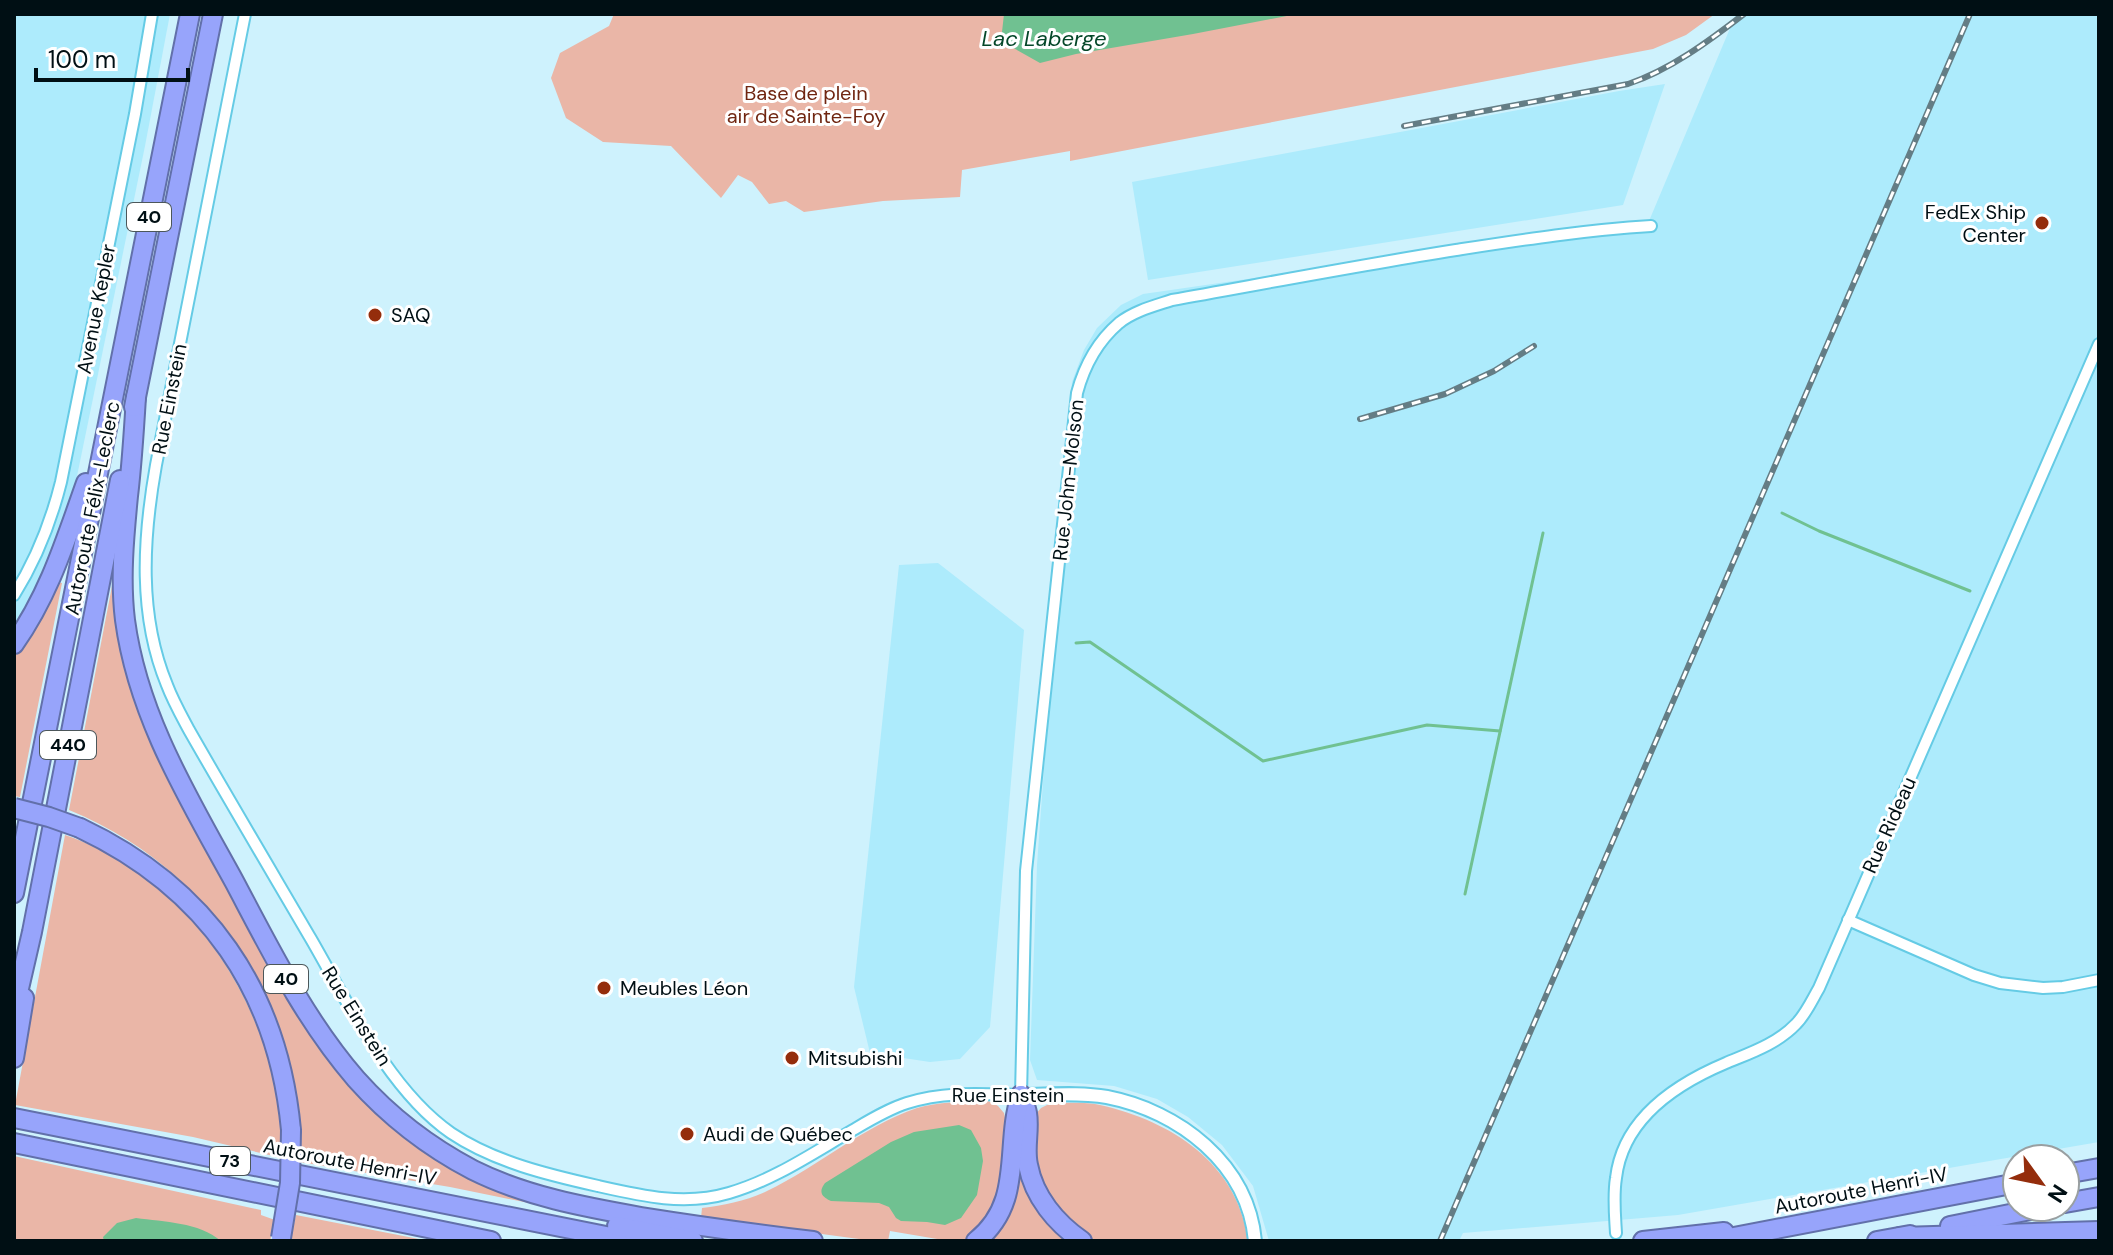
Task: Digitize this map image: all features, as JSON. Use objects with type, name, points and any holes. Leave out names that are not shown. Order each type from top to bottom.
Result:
[{"type":"highway","name":"Autoroute Félix-Leclerc","points":[[14,893],[190,14]]},
{"type":"highway","name":"Autoroute Félix-Leclerc","points":[[14,1010],[213,14]]},
{"type":"highway","name":"40","points":[[136,397],[123,584],[128,636],[143,699],[171,764],[275,959],[307,1014],[344,1064],[381,1104],[418,1136],[460,1163],[507,1185],[621,1213],[813,1241]]},
{"type":"highway","points":[[14,644],[36,609],[57,564],[108,419]]},
{"type":"highway","points":[[14,808],[80,828],[126,852],[167,882],[195,908],[229,950],[257,998],[283,1073],[291,1130],[290,1183],[281,1239]]},
{"type":"highway","points":[[14,1058],[32,932]]},
{"type":"highway","points":[[976,1241],[999,1215],[1009,1192],[1014,1114],[1021,1095]]},
{"type":"highway","points":[[1021,1095],[1027,1114],[1027,1164],[1035,1187],[1045,1207],[1062,1227],[1082,1241]]},
{"type":"highway","name":"Autoroute Henri-IV","points":[[14,1118],[631,1241]]},
{"type":"highway","points":[[14,1143],[491,1241]]},
{"type":"highway","points":[[338,1183],[529,1209],[693,1241]]},
{"type":"highway","name":"Autoroute Henri-IV","points":[[1713,1241],[2001,1186]]},
{"type":"highway","points":[[1877,1241],[2001,1216]]},
{"type":"highway","points":[[1643,1241],[1798,1224]]},
{"type":"highway","points":[[1900,1237],[2099,1231]]},
{"type":"street","name":"Avenue Kepler","points":[[14,595],[41,544],[61,482],[137,104],[152,14]]},
{"type":"street","name":"Rue Einstein","points":[[245,14],[151,493],[145,554],[150,619],[167,684],[189,730],[347,1001],[403,1088],[450,1132],[495,1156],[588,1184],[667,1200],[726,1194],[754,1185],[875,1117],[905,1103],[936,1095],[1103,1096],[1130,1102],[1176,1123],[1201,1140],[1233,1177],[1246,1201],[1255,1241]]},
{"type":"street","name":"Rue John-Molson","points":[[1021,1095],[1026,871],[1077,393],[1087,365],[1100,345],[1119,323],[1144,309],[1172,300],[1527,239],[1651,226]]},
{"type":"street","name":"Rue Rideau","points":[[1616,1233],[1616,1176],[1622,1153],[1641,1120],[1653,1106],[1685,1082],[1764,1047],[1796,1024],[1819,988],[2096,361],[2099,344]]},
{"type":"street","points":[[1848,920],[1974,975],[2000,983],[2043,988],[2099,980]]},
{"type":"shaded area","points":[[14,14],[170,14],[76,481],[39,587],[14,629]]},
{"type":"shaded area","points":[[1736,14],[2099,14],[2099,1142],[2081,1145],[2001,1143],[2001,1159],[1678,1215],[1463,1233],[1459,1241],[1269,1241],[1253,1186],[1222,1145],[1188,1117],[1157,1099],[1114,1086],[1037,1080],[1030,1060],[1037,865],[1072,382],[1084,350],[1097,328],[1121,305],[1143,294],[1649,221]]},
{"type":"shaded area","points":[[1665,84],[1623,205],[1148,280],[1132,182]]},
{"type":"shaded area","points":[[938,563],[1024,630],[990,1027],[960,1059],[930,1062],[870,1053],[854,987],[899,565]]},
{"type":"green space","name":"Base de plein air de Sainte-Foy","points":[[614,14],[1715,14],[1686,35],[1653,49],[1070,161],[1070,151],[962,170],[960,197],[883,201],[804,212],[786,201],[769,204],[752,182],[738,175],[721,198],[671,146],[603,142],[566,118],[551,78],[560,53],[609,26]]},
{"type":"green space","points":[[56,582],[62,583],[20,797],[14,796],[14,655]]},
{"type":"green space","points":[[112,586],[117,587],[132,688],[143,723],[344,1078],[534,1204],[300,1162],[297,1105],[286,1050],[266,998],[240,950],[206,906],[166,868],[120,835],[69,810]]},
{"type":"green space","points":[[65,835],[106,852],[143,876],[176,904],[206,937],[231,974],[267,1054],[278,1105],[282,1158],[193,1137],[15,1105]]},
{"type":"green space","points":[[984,1100],[998,1106],[1004,1113],[1004,1171],[992,1212],[980,1228],[964,1240],[949,1241],[890,1231],[888,1241],[874,1241],[701,1218],[702,1208],[743,1200],[767,1191],[897,1116],[925,1106]]},
{"type":"green space","points":[[1057,1103],[1095,1104],[1126,1112],[1175,1134],[1197,1150],[1231,1189],[1242,1213],[1248,1241],[1096,1241],[1079,1233],[1044,1191],[1033,1155],[1035,1115],[1041,1108]]},
{"type":"green space","points":[[14,1156],[261,1210],[261,1215],[275,1220],[270,1241],[14,1241]]},
{"type":"green space","points":[[1024,1173],[1041,1213],[1067,1241],[984,1241],[1016,1175]]},
{"type":"green space","points":[[296,1215],[429,1241],[290,1241]]},
{"type":"water","name":"Lac Laberge","points":[[1004,14],[1297,14],[1040,63],[1001,41]]},
{"type":"water","points":[[959,1125],[971,1130],[981,1148],[983,1161],[977,1195],[961,1218],[945,1225],[901,1221],[889,1207],[879,1203],[831,1201],[822,1194],[825,1183],[891,1142],[914,1132]]},
{"type":"water","points":[[136,1218],[192,1226],[221,1241],[104,1241],[103,1237],[117,1223]]},
{"type":"waterway","points":[[1782,513],[1819,531],[1970,591]]},
{"type":"waterway","points":[[1465,894],[1543,533]]},
{"type":"waterway","points":[[1076,643],[1090,642],[1263,761],[1427,725],[1500,731]]},
{"type":"railway","points":[[1404,126],[1628,84],[1674,63],[1744,14]]},
{"type":"railway","points":[[1440,1241],[1970,14]]},
{"type":"railway","points":[[1360,419],[1445,394],[1494,371],[1534,346]]},
{"type":"place","name":"FedEx Ship Center","points":[[2042,223]]},
{"type":"place","name":"SAQ","points":[[375,315]]},
{"type":"place","name":"Meubles Léon","points":[[604,988]]},
{"type":"place","name":"Mitsubishi","points":[[792,1058]]},
{"type":"place","name":"Audi de Québec","points":[[687,1134]]}]
